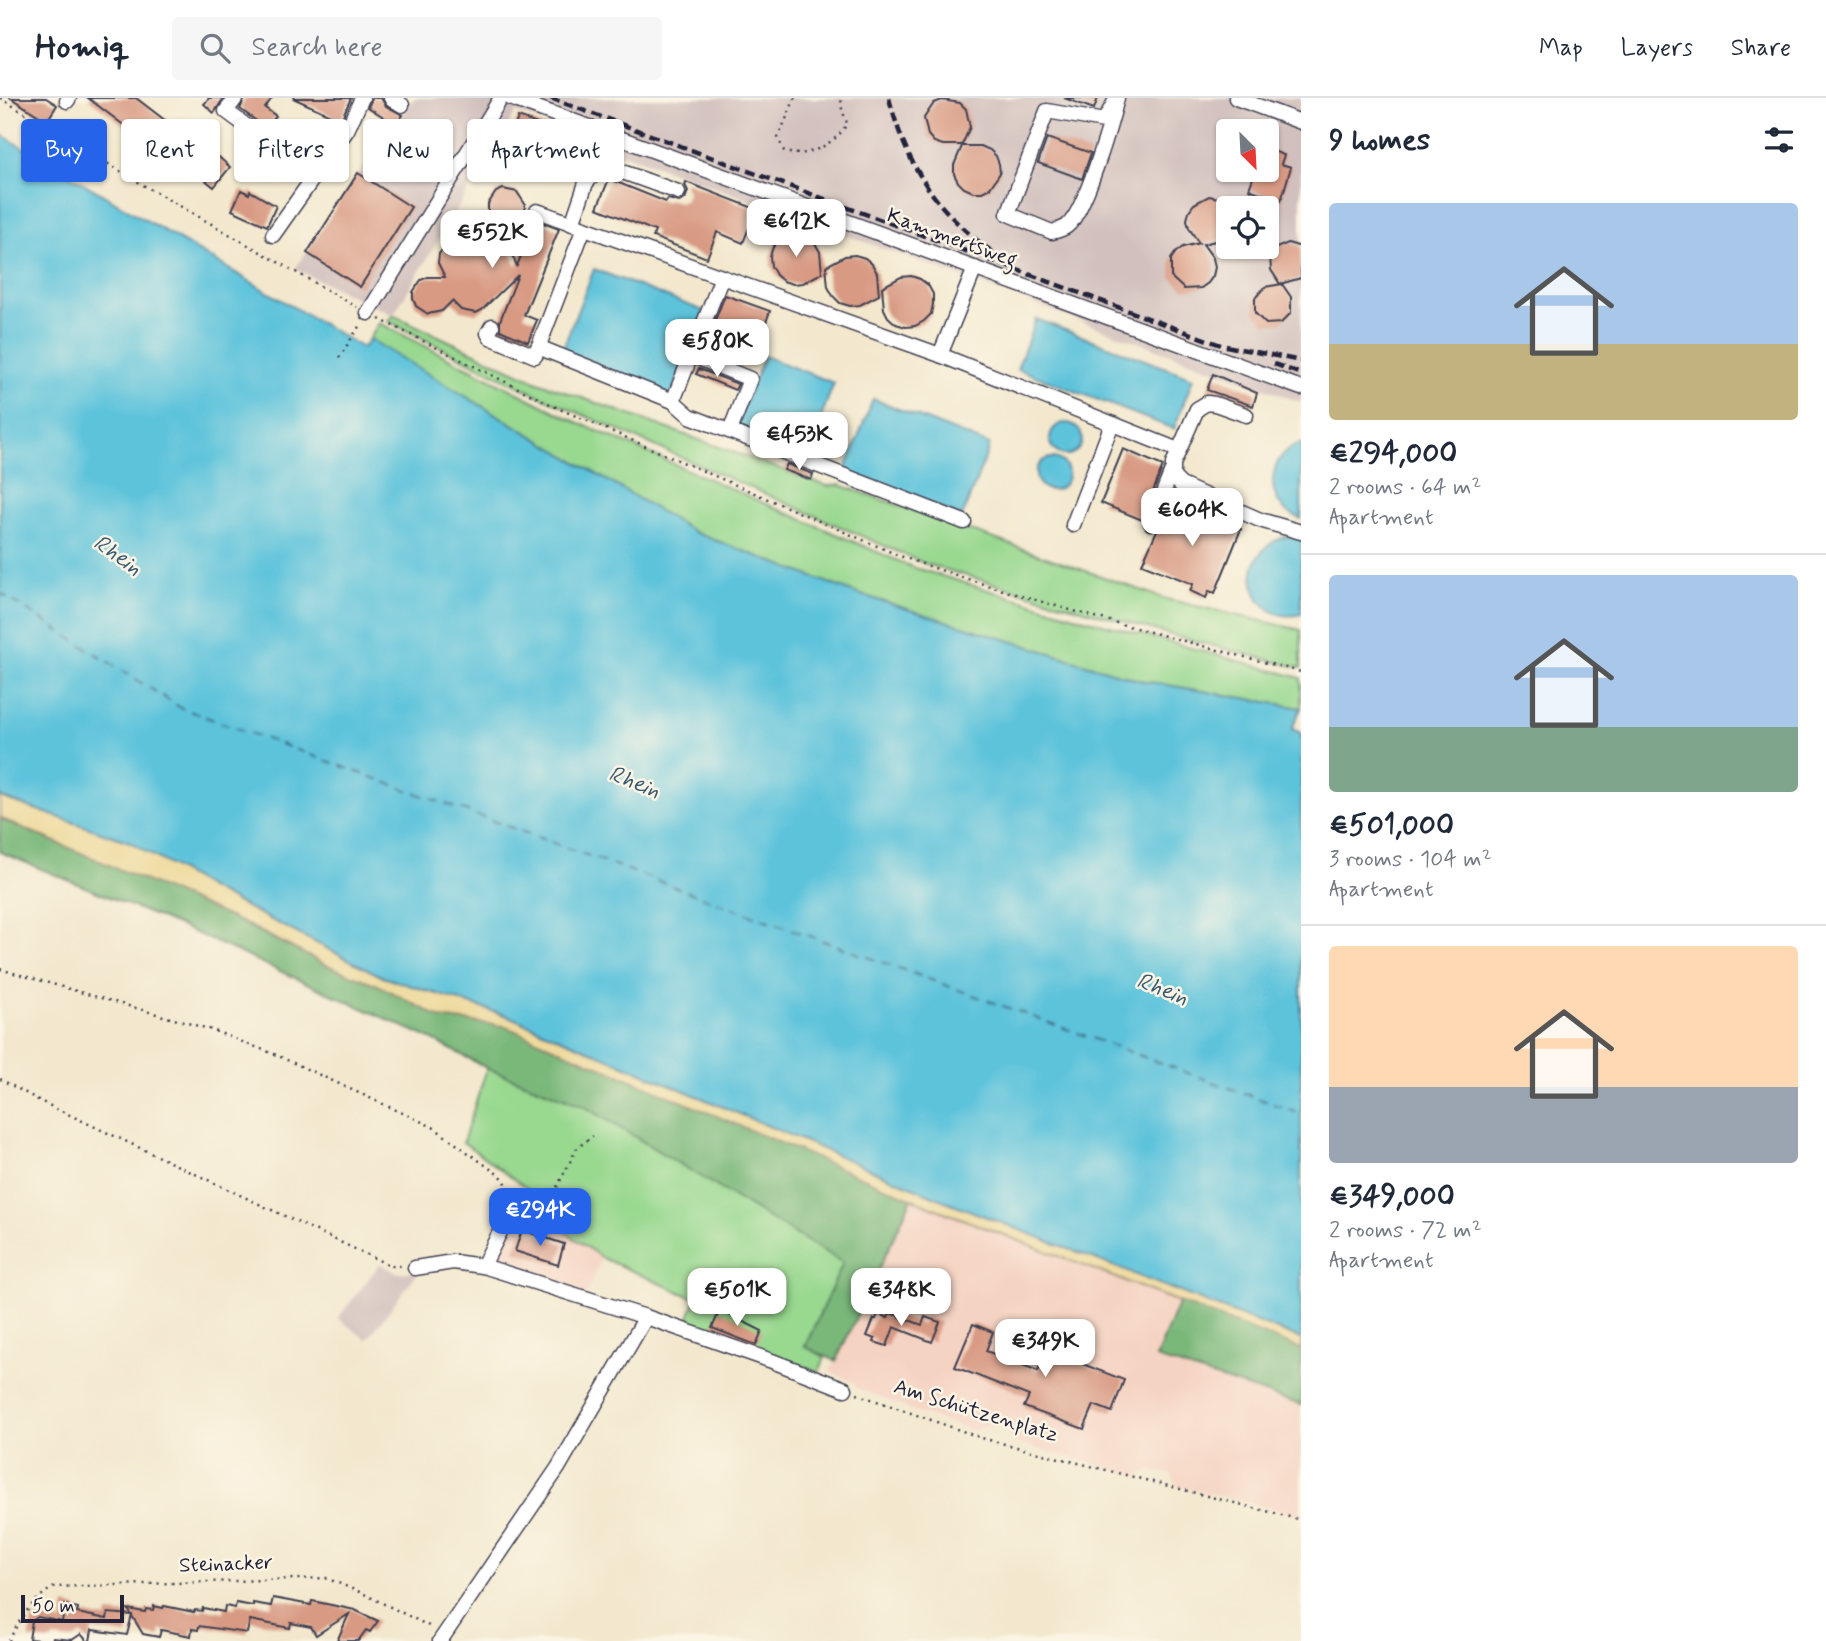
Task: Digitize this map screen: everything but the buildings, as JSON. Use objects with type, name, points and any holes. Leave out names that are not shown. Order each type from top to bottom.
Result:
[{"type":"street","points":[[236,98],[226,111],[237,119]]},
{"type":"street","points":[[273,235],[347,130],[362,98]]},
{"type":"street","points":[[368,313],[501,98]]},
{"type":"street","name":"Kammertsweg","points":[[510,98],[567,119]]},
{"type":"street","points":[[1117,98],[1109,130],[1079,208],[1067,226],[1052,232],[1007,214],[1047,111],[1104,121],[1117,98]]},
{"type":"street","points":[[1236,98],[1268,104],[1301,122]]},
{"type":"street","name":"Kammertsweg","points":[[624,140],[1301,388]]},
{"type":"street","points":[[624,173],[678,192]]},
{"type":"street","points":[[492,326],[488,333],[490,337],[534,356],[578,226],[587,182]]},
{"type":"street","points":[[537,211],[940,355],[1178,450]]},
{"type":"street","points":[[940,355],[975,268]]},
{"type":"street","points":[[673,401],[722,277]]},
{"type":"street","points":[[538,347],[673,401],[690,416],[964,522]]},
{"type":"street","points":[[691,355],[750,379],[730,431]]},
{"type":"street","points":[[1152,523],[1178,450],[1197,409],[1208,403],[1246,415]]},
{"type":"street","points":[[1073,525],[1112,424]]},
{"type":"street","points":[[1172,471],[1181,485],[1260,520],[1301,532]]},
{"type":"street","points":[[483,1266],[508,1216]]},
{"type":"street","points":[[415,1268],[453,1262],[483,1266],[646,1317],[845,1389]]},
{"type":"street","points":[[442,1638],[558,1468],[646,1317]]},
{"type":"path","points":[[0,98],[143,185],[368,313],[562,410],[900,556],[944,572],[1118,624],[1301,672]]},
{"type":"path","points":[[795,98],[778,138],[784,151],[797,156],[806,155],[842,132],[847,123],[841,98]]},
{"type":"path","points":[[339,358],[368,313]]},
{"type":"path","points":[[0,970],[212,1030],[274,1054],[433,1127],[503,1178],[514,1197],[514,1204],[508,1216]]},
{"type":"path","points":[[0,1079],[391,1266],[415,1268]]},
{"type":"path","points":[[514,1197],[552,1197],[577,1148],[593,1136]]},
{"type":"path","name":"Am Schützenplatz","points":[[845,1389],[985,1439],[1301,1520]]},
{"type":"path","name":"Steinacker","points":[[9,1641],[30,1606],[41,1594],[54,1587],[326,1578],[362,1593],[442,1638]]},
{"type":"shaded area","points":[[414,98],[1301,98],[1301,402],[624,154],[624,119],[535,119],[516,112],[512,119],[467,119],[467,182],[474,182],[393,315],[295,269],[363,167],[363,182],[453,182],[453,119],[399,119]]},
{"type":"shaded area","points":[[912,1198],[1179,1301],[1156,1358],[1301,1405],[1301,1515],[1177,1486],[1171,1474],[1151,1470],[1137,1476],[1013,1442],[1008,1430],[988,1424],[973,1431],[855,1387],[854,1383],[830,1371]]},
{"type":"shaded area","points":[[522,1201],[602,1258],[586,1295],[499,1267],[494,1256]]},
{"type":"shaded area","points":[[380,1264],[398,1273],[419,1271],[367,1340],[338,1318]]},
{"type":"green space","points":[[393,315],[538,382],[827,486],[840,485],[1166,599],[1301,630],[1301,668],[1175,636],[926,564],[533,393],[388,321]]},
{"type":"green space","points":[[379,323],[572,420],[912,567],[1081,618],[1301,678],[1301,708],[1138,680],[855,593],[696,533],[369,339]]},
{"type":"green space","points":[[0,819],[205,905],[324,964],[376,984],[441,1018],[504,1026],[912,1198],[836,1361],[805,1347],[843,1263],[584,1106],[487,1068],[433,1040],[182,927],[0,852]]},
{"type":"green space","points":[[487,1068],[584,1106],[844,1263],[805,1346],[825,1357],[819,1372],[686,1324],[696,1299],[602,1258],[522,1201],[528,1189],[463,1142]]},
{"type":"green space","points":[[1179,1301],[1301,1349],[1301,1405],[1156,1358]]},
{"type":"sand","points":[[0,797],[130,842],[213,890],[383,977],[508,1016],[943,1200],[1301,1339],[1301,1349],[939,1210],[504,1026],[441,1018],[376,984],[324,964],[248,925],[0,818]]},
{"type":"water","name":"Rhein","points":[[0,134],[21,146],[21,182],[81,182],[363,348],[369,339],[696,533],[855,593],[1138,680],[1301,708],[1292,729],[1301,733],[1301,1339],[943,1200],[508,1016],[383,977],[213,890],[130,842],[0,797]]},
{"type":"water","points":[[594,269],[704,311],[671,396],[561,353]]},
{"type":"water","points":[[1036,319],[1193,378],[1174,429],[1017,369]]},
{"type":"water","points":[[764,356],[834,383],[806,456],[735,428]]},
{"type":"water","points":[[873,399],[990,445],[962,517],[845,471]]},
{"type":"water","points":[[1066,423],[1078,427],[1082,439],[1078,451],[1066,455],[1054,451],[1050,439],[1054,427]]},
{"type":"water","points":[[1301,443],[1301,519],[1286,511],[1279,502],[1273,483],[1277,463],[1283,454]]},
{"type":"water","points":[[1052,458],[1064,462],[1068,474],[1064,486],[1052,490],[1040,486],[1036,474],[1040,462]]},
{"type":"water","points":[[1287,536],[1301,537],[1301,614],[1284,615],[1270,610],[1260,600],[1254,587],[1253,572],[1258,558],[1269,545]]},
{"type":"ferry route","points":[[0,593],[181,708],[1301,1114]]},
{"type":"railway","points":[[550,98],[1221,345],[1301,361]]},
{"type":"railway","points":[[889,98],[906,147],[930,190],[962,227],[1003,259]]},
{"type":"railway","points":[[1274,364],[1301,374]]}]
